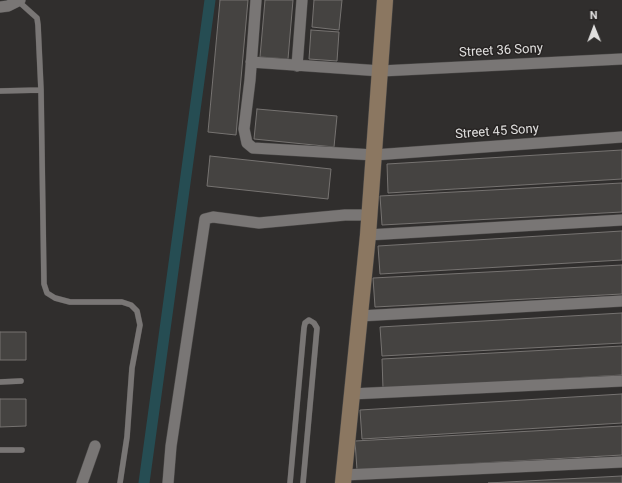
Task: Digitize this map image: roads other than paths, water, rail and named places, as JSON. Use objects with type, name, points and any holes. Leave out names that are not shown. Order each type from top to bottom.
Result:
[{"type":"street","name":"Street 45 Sony","points":[[256,0],[252,62],[244,128],[247,143],[253,148],[374,155],[622,137]]},
{"type":"street","points":[[297,66],[302,0]]},
{"type":"street","points":[[385,0],[368,235],[343,479],[622,462]]},
{"type":"street","name":"Street 36 Sony","points":[[252,62],[380,71],[622,59]]},
{"type":"street","points":[[168,483],[171,446],[205,219],[213,217],[259,223],[345,215],[369,215]]},
{"type":"street","points":[[368,235],[622,220]]},
{"type":"street","points":[[360,316],[622,301]]},
{"type":"street","points":[[351,394],[622,381]]},
{"type":"street","points":[[82,483],[95,446]]},
{"type":"lane","points":[[11,3],[37,18],[41,90],[44,284],[47,293],[55,298],[70,302],[122,302],[131,305],[138,311],[140,324],[132,368],[127,437],[120,483]]},
{"type":"lane","points":[[0,91],[41,90]]},
{"type":"lane","points":[[290,483],[304,328],[305,322],[309,320],[314,323],[317,328],[303,483]]},
{"type":"lane","points":[[0,382],[21,381]]},
{"type":"lane","points":[[0,450],[22,450]]},
{"type":"waterway","points":[[144,483],[210,0]]}]
